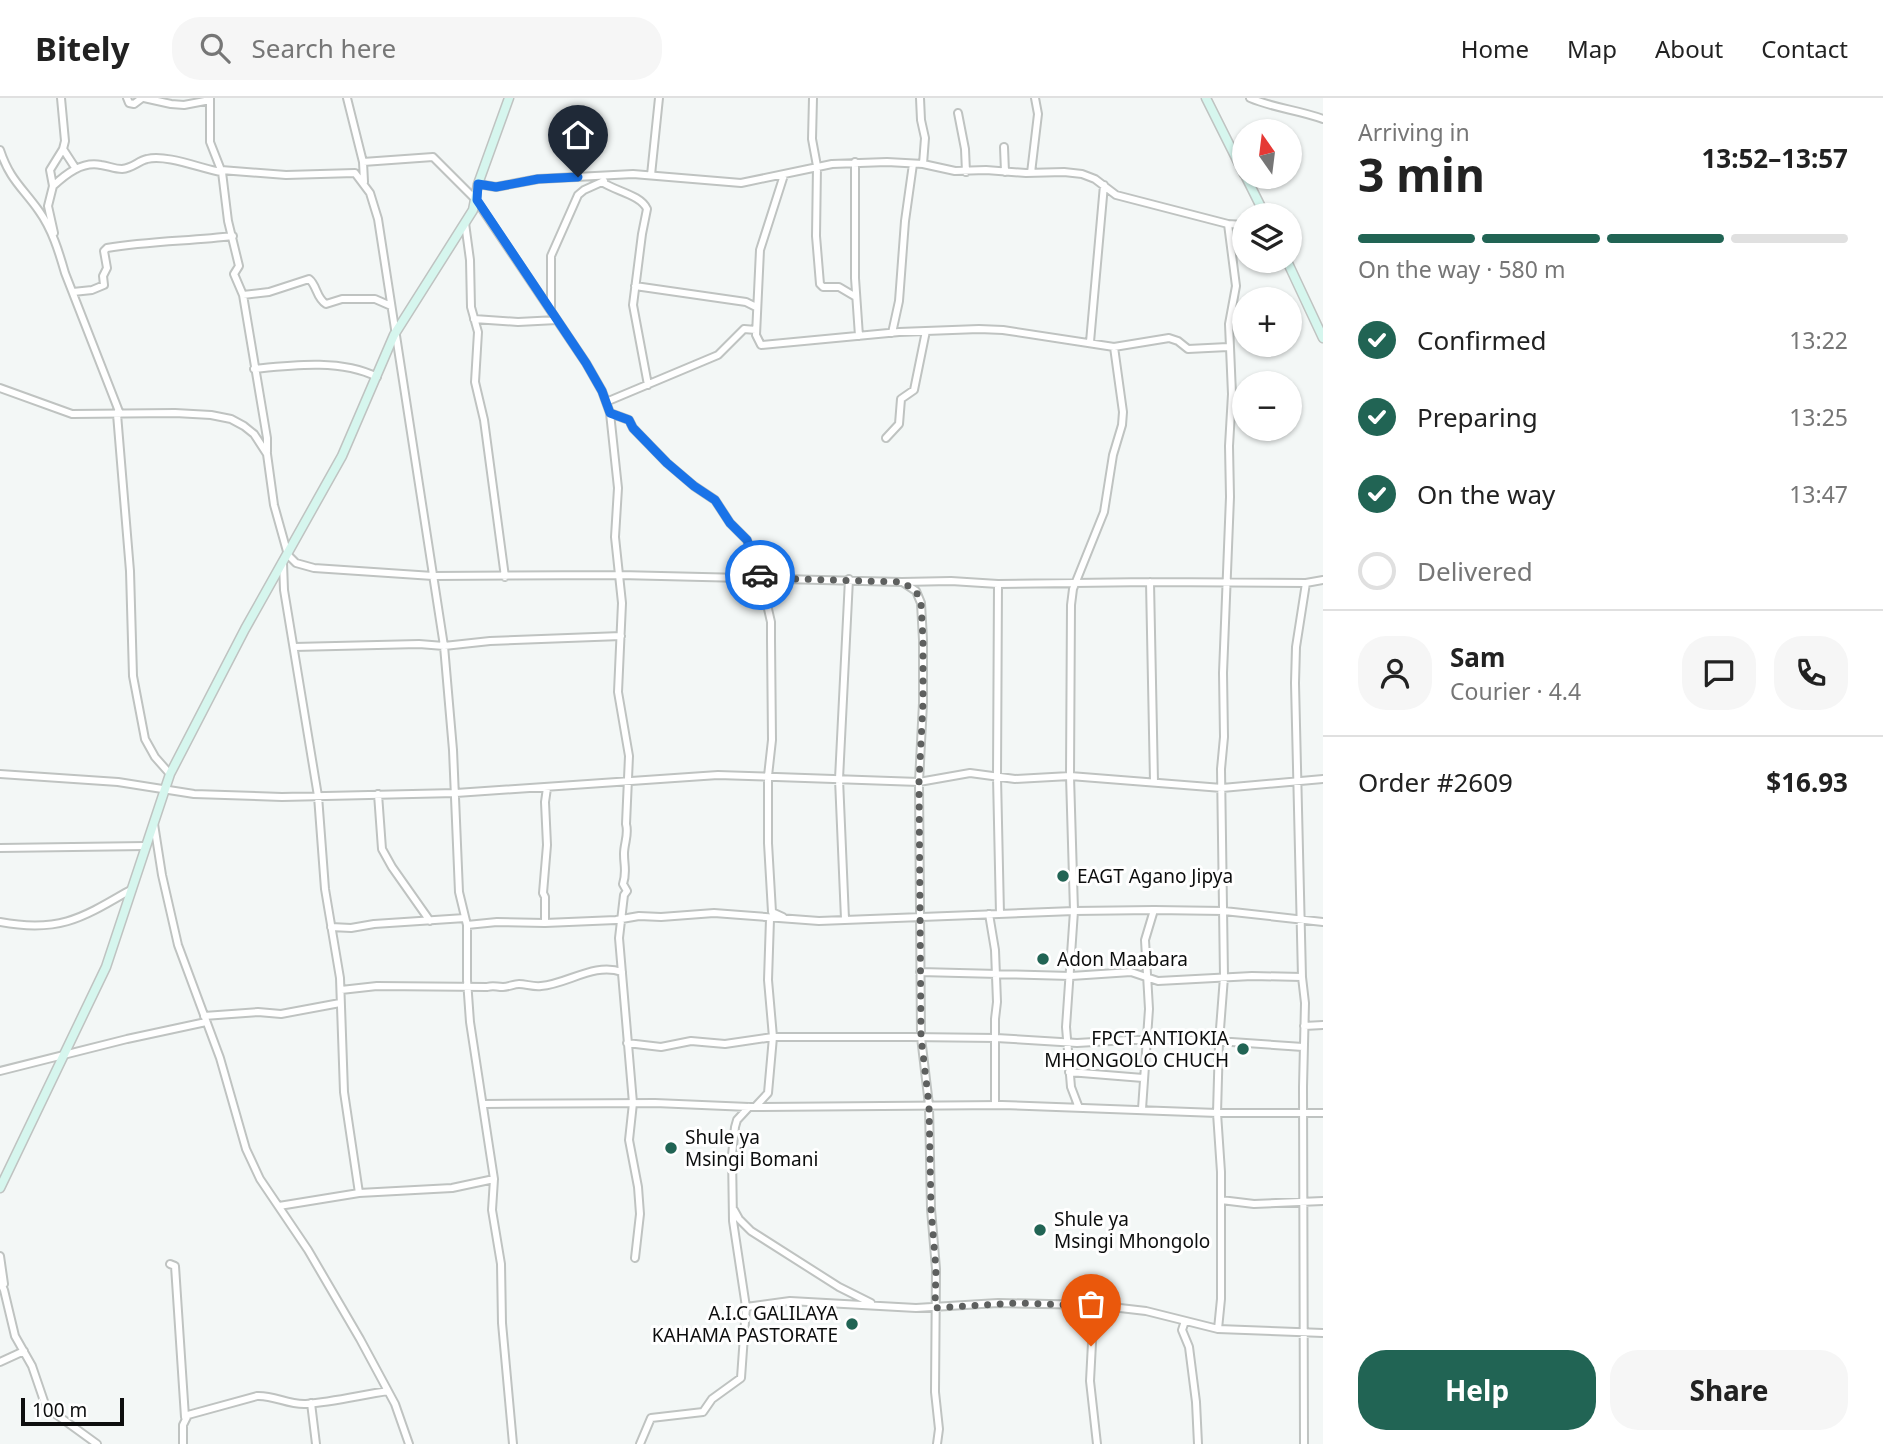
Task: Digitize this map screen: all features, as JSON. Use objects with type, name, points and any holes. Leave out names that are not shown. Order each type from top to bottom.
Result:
[{"type":"street","points":[[61,98],[65,131],[63,149],[50,167],[53,186],[48,206],[59,251],[118,414],[131,571],[133,676],[145,739],[155,757],[170,774]]},
{"type":"street","points":[[127,98],[129,103],[135,104],[143,98],[171,104],[210,99],[210,142],[221,171],[228,221],[239,266],[234,274],[243,295],[267,438],[274,505],[285,559],[284,590],[318,796],[322,859],[341,990],[344,1092],[359,1193]]},
{"type":"street","points":[[347,98],[363,162],[364,184]]},
{"type":"street","points":[[0,1188],[106,967],[170,774],[245,629],[342,456],[394,335],[477,200],[478,184],[509,98]]},
{"type":"street","points":[[651,175],[659,98]]},
{"type":"street","points":[[813,98],[812,139],[817,166],[816,236],[820,285],[839,288],[856,297]]},
{"type":"street","points":[[920,98],[925,138],[923,164]]},
{"type":"street","points":[[1031,173],[1038,114],[1035,98]]},
{"type":"street","points":[[1206,98],[1232,149]]},
{"type":"street","points":[[1250,98],[1323,119]]},
{"type":"street","points":[[958,113],[966,172]]},
{"type":"street","points":[[1004,147],[1004,172]]},
{"type":"street","points":[[63,149],[76,169]]},
{"type":"street","points":[[0,150],[9,175],[41,213],[59,251]]},
{"type":"street","points":[[363,162],[433,157],[477,200],[595,378],[610,413],[618,488],[615,537],[620,575],[618,692],[629,756],[626,824],[628,833],[624,858],[627,870],[624,884],[627,891],[624,895],[619,938],[633,1103],[629,1140],[640,1214],[635,1258]]},
{"type":"street","points":[[53,186],[76,169],[99,164],[113,169],[125,169],[153,159],[221,171],[286,175],[355,173],[370,192],[378,219],[444,646],[456,793],[459,891],[466,922],[470,1022],[494,1179],[492,1210],[501,1264],[502,1323],[513,1444]]},
{"type":"street","points":[[478,184],[496,187],[538,179],[615,175],[651,175],[741,183],[817,166],[855,162],[923,164],[966,172],[1082,174],[1104,185],[1116,195],[1232,224]]},
{"type":"street","points":[[855,162],[854,214],[859,336]]},
{"type":"street","points":[[892,333],[899,301],[905,221],[913,164]]},
{"type":"street","points":[[551,311],[549,279],[553,251],[578,195],[615,175]]},
{"type":"street","points":[[784,175],[760,247],[756,330],[758,343],[765,346],[892,333],[1003,330],[1114,347],[1160,338],[1175,339],[1188,349],[1228,347]]},
{"type":"street","points":[[602,182],[616,191],[642,200],[647,206],[633,305],[648,385]]},
{"type":"street","points":[[1090,342],[1104,185]]},
{"type":"street","points":[[465,223],[470,261],[471,307],[478,332],[475,382],[484,420],[505,577]]},
{"type":"street","points":[[1218,1329],[1221,1299],[1221,1148],[1217,1113],[1224,977],[1222,788],[1232,394],[1228,347],[1230,311],[1236,286],[1228,224]]},
{"type":"street","points":[[73,292],[92,290],[104,285],[103,276],[107,268],[104,251],[108,247],[233,236]]},
{"type":"street","points":[[1293,273],[1323,338]]},
{"type":"street","points":[[243,295],[269,292],[309,279],[326,304],[342,299],[375,299],[391,306]]},
{"type":"street","points":[[635,286],[742,302],[756,307]]},
{"type":"street","points":[[474,319],[518,322],[557,320]]},
{"type":"street","points":[[606,402],[718,355],[744,329],[756,330]]},
{"type":"street","points":[[886,438],[899,424],[901,400],[914,390],[926,331]]},
{"type":"street","points":[[1079,1108],[1069,1072],[1066,1027],[1074,911],[1070,776],[1071,605],[1072,594],[1104,512],[1113,455],[1122,425],[1123,412],[1114,347]]},
{"type":"street","points":[[254,369],[286,366],[355,367],[377,377]]},
{"type":"street","points":[[0,388],[72,414],[176,413],[231,419],[254,434],[267,454]]},
{"type":"street","points":[[610,413],[629,420],[641,437],[667,463],[715,500],[730,523],[747,540],[761,578],[768,602],[771,640],[772,740],[768,776],[768,843],[772,912],[788,920]]},
{"type":"street","points":[[285,559],[314,568],[432,576],[620,575],[902,582],[951,580],[998,584],[1306,583],[1323,580]]},
{"type":"street","points":[[845,919],[839,779],[849,579]]},
{"type":"street","points":[[902,582],[916,591],[921,603],[921,1037],[929,1105],[931,1209],[936,1269],[937,1444]]},
{"type":"street","points":[[1150,582],[1154,782]]},
{"type":"street","points":[[1304,1444],[1304,1026],[1296,782],[1296,647],[1306,583]]},
{"type":"street","points":[[998,584],[997,777],[1000,914]]},
{"type":"street","points":[[294,647],[419,644],[444,646],[489,641],[621,636]]},
{"type":"street","points":[[0,774],[118,782],[194,794],[318,796],[456,793],[718,775],[919,782],[970,773],[1035,779],[1070,776],[1222,788],[1323,779]]},
{"type":"street","points":[[545,923],[543,893],[547,845],[547,788]]},
{"type":"street","points":[[378,794],[382,849],[391,867],[430,921]]},
{"type":"street","points":[[154,822],[162,874],[178,945],[220,1058],[238,1129],[246,1149],[260,1179],[335,1296],[388,1391],[409,1444]]},
{"type":"street","points":[[0,848],[146,846]]},
{"type":"street","points":[[1,923],[59,925],[86,916],[132,889]]},
{"type":"street","points":[[331,927],[351,928],[430,921],[545,923],[714,914],[788,920],[1154,910],[1224,911],[1323,922]]},
{"type":"street","points":[[1142,1109],[1149,978],[1145,940],[1154,910]]},
{"type":"street","points":[[989,914],[996,973],[995,1105]]},
{"type":"street","points":[[640,1444],[651,1419],[703,1412],[712,1399],[740,1380],[746,1307],[733,1208],[733,1132],[737,1120],[768,1093],[773,1037],[768,981],[770,919]]},
{"type":"street","points":[[341,990],[377,986],[542,986],[593,971],[622,972]]},
{"type":"street","points":[[920,972],[1071,976],[1131,972],[1157,981],[1224,977],[1302,977]]},
{"type":"street","points":[[0,1071],[205,1019],[258,1012],[281,1014],[340,1003]]},
{"type":"street","points":[[1304,1026],[1323,1026]]},
{"type":"street","points":[[627,1043],[661,1047],[691,1041],[724,1044],[773,1037],[921,1037],[1068,1042],[1219,1042],[1303,1047]]},
{"type":"street","points":[[1069,1072],[1143,1078]]},
{"type":"street","points":[[484,1104],[633,1103],[753,1107],[995,1105],[1323,1114]]},
{"type":"street","points":[[279,1206],[359,1193],[452,1188],[494,1179]]},
{"type":"street","points":[[1221,1200],[1254,1203],[1323,1201]]},
{"type":"street","points":[[733,1208],[751,1231],[839,1287],[876,1306]]},
{"type":"street","points":[[0,1256],[4,1290],[15,1336],[32,1366],[47,1409],[97,1444]]},
{"type":"street","points":[[170,1265],[175,1266],[178,1293],[185,1417],[183,1444]]},
{"type":"street","points":[[0,1281],[4,1290]]},
{"type":"street","points":[[746,1307],[790,1301],[935,1308],[1018,1303],[1094,1306],[1146,1311],[1218,1329],[1323,1333]]},
{"type":"street","points":[[1094,1306],[1090,1381],[1097,1444]]},
{"type":"street","points":[[1185,1321],[1182,1330],[1189,1347],[1198,1444]]},
{"type":"street","points":[[0,1362],[24,1351]]},
{"type":"street","points":[[185,1417],[257,1396],[269,1395],[290,1403],[311,1403],[388,1391]]},
{"type":"street","points":[[311,1403],[316,1444]]},
{"type":"way so far","points":[[760,575],[761,578],[902,582],[916,591],[921,603],[923,640],[919,782],[921,1037],[929,1105],[931,1209],[936,1269],[935,1308],[998,1303],[1094,1306],[1091,1346]]},
{"type":"place","name":"EAGT Agano Jipya","points":[[1063,876]]},
{"type":"place","name":"Adon Maabara","points":[[1043,959]]},
{"type":"place","name":"FPCT ANTIOKIA MHONGOLO CHUCH","points":[[1243,1049]]},
{"type":"place","name":"Shule ya Msingi Bomani","points":[[671,1148]]},
{"type":"place","name":"Shule ya Msingi Mhongolo","points":[[1040,1230]]},
{"type":"place","name":"A.I.C GALILAYA KAHAMA PASTORATE","points":[[852,1324]]},
{"type":"route","points":[[578,177],[526,180],[496,187],[478,184],[477,200],[586,363],[602,391],[610,413],[629,420],[648,445],[667,463],[715,500],[730,523],[747,540],[760,575]]}]
